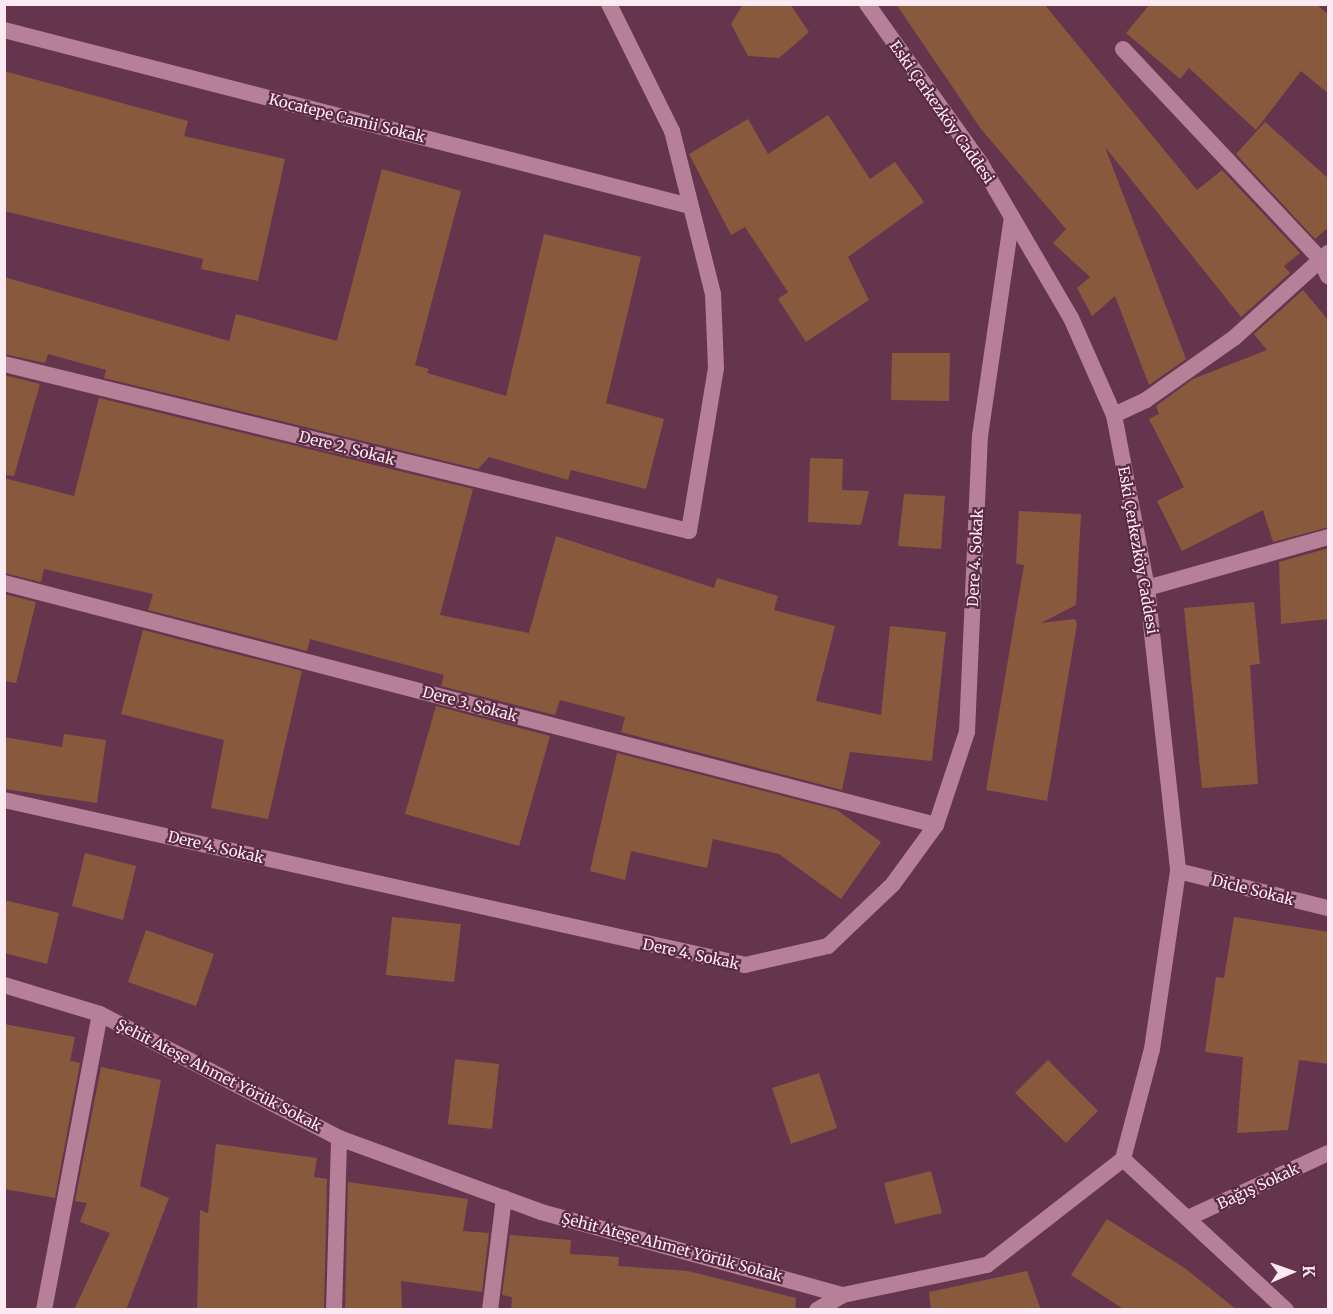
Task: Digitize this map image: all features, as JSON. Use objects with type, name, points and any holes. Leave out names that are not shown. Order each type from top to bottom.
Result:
[{"type":"street","points":[[609,4],[672,131],[690,206]]},
{"type":"street","name":"Eski Çerkezköy Caddesi","points":[[867,4],[1012,217],[1071,318],[1113,415],[1147,588],[1178,871],[1152,1049],[1123,1159]]},
{"type":"street","name":"Kocatepe Camii Sokak","points":[[4,30],[690,206]]},
{"type":"street","points":[[1123,49],[1324,256],[1329,276]]},
{"type":"street","name":"Dere 2. Sokak","points":[[4,364],[689,531],[716,368],[713,294],[690,206]]},
{"type":"street","name":"Dere 4. Sokak","points":[[4,800],[745,965],[828,946],[893,884],[936,825],[967,732],[980,436],[1012,217]]},
{"type":"street","points":[[1113,415],[1146,400],[1234,338],[1324,256]]},
{"type":"street","points":[[1147,588],[1329,537]]},
{"type":"street","name":"Dere 3. Sokak","points":[[4,583],[936,825]]},
{"type":"street","name":"Dicle Sokak","points":[[1178,871],[1329,908]]},
{"type":"street","name":"Şehit Ateşe Ahmet Yörük Sokak","points":[[4,985],[100,1014],[339,1138],[504,1198],[843,1295],[987,1265],[1123,1159]]},
{"type":"street","points":[[44,1310],[100,1014]]},
{"type":"street","points":[[334,1310],[339,1138]]},
{"type":"street","name":"Bağış Sokak","points":[[1188,1218],[1329,1153]]},
{"type":"street","points":[[1123,1159],[1286,1310]]},
{"type":"street","points":[[490,1310],[504,1198]]},
{"type":"street","points":[[817,1310],[843,1295]]},
{"type":"building","points":[[743,4],[790,4],[809,32],[779,58],[748,56],[731,24]]},
{"type":"building","points":[[896,4],[1044,4],[1197,190],[1222,170],[1300,253],[1284,266],[1290,273],[1241,317],[1105,147],[1186,359],[1149,385],[1115,296],[1092,316],[1077,288],[1090,277],[1053,243],[1066,229],[981,129]]},
{"type":"building","points":[[1150,4],[1316,4],[1329,15],[1329,94],[1301,71],[1256,130],[1189,68],[1180,79],[1126,33]]},
{"type":"building","points":[[4,71],[188,121],[184,136],[285,159],[258,281],[201,269],[203,259],[4,211]]},
{"type":"building","points":[[828,115],[870,179],[895,162],[924,202],[848,257],[869,300],[806,342],[778,299],[788,292],[745,227],[731,235],[689,154],[748,119],[768,154]]},
{"type":"building","points":[[1265,122],[1329,179],[1329,227],[1315,239],[1236,154]]},
{"type":"building","points":[[382,169],[461,191],[415,365],[429,369],[427,373],[506,396],[544,234],[641,257],[606,403],[664,419],[646,489],[571,470],[568,480],[489,457],[478,469],[104,378],[106,370],[48,354],[45,363],[4,354],[4,277],[229,341],[236,314],[337,341]]},
{"type":"building","points":[[1303,290],[1329,321],[1329,527],[1273,542],[1263,510],[1182,551],[1157,501],[1184,487],[1149,419],[1159,414],[1156,406],[1193,379],[1267,350],[1254,334]]},
{"type":"building","points":[[892,353],[950,353],[949,401],[891,400]]},
{"type":"building","points":[[4,375],[40,384],[14,476],[4,475]]},
{"type":"building","points":[[99,398],[473,489],[440,615],[529,633],[556,536],[714,588],[717,578],[778,596],[774,610],[835,626],[816,701],[881,715],[890,626],[946,632],[932,761],[850,752],[842,790],[621,732],[625,717],[560,700],[555,715],[441,686],[444,675],[310,639],[307,651],[148,610],[153,594],[44,569],[41,582],[4,573],[4,478],[74,496]]},
{"type":"building","points":[[810,458],[843,459],[842,490],[869,491],[861,525],[808,522]]},
{"type":"building","points":[[904,494],[945,496],[941,549],[898,546]]},
{"type":"building","points":[[1019,511],[1081,514],[1076,605],[1041,623],[1075,619],[1077,624],[1047,801],[986,790],[1024,565],[1016,564]]},
{"type":"building","points":[[1329,548],[1329,619],[1281,624],[1279,562]]},
{"type":"building","points":[[4,594],[36,602],[16,683],[4,681]]},
{"type":"building","points":[[1254,602],[1260,664],[1250,665],[1258,784],[1202,788],[1184,608]]},
{"type":"building","points":[[143,630],[302,671],[268,819],[211,808],[224,740],[121,714]]},
{"type":"building","points":[[436,706],[550,736],[519,846],[405,814]]},
{"type":"building","points":[[64,734],[106,740],[97,803],[4,789],[4,737],[62,747]]},
{"type":"building","points":[[617,753],[837,810],[881,842],[841,899],[779,854],[713,839],[707,868],[631,851],[625,880],[590,871]]},
{"type":"building","points":[[85,853],[136,866],[123,920],[72,906]]},
{"type":"building","points":[[4,900],[59,913],[47,964],[4,953]]},
{"type":"building","points":[[392,917],[461,924],[454,982],[386,975]]},
{"type":"building","points":[[1234,917],[1329,932],[1329,1064],[1299,1060],[1288,1130],[1237,1133],[1243,1057],[1205,1052],[1216,977],[1224,978]]},
{"type":"building","points":[[146,930],[214,954],[196,1006],[128,982]]},
{"type":"building","points":[[4,1024],[75,1037],[70,1061],[80,1063],[55,1198],[4,1189]]},
{"type":"building","points":[[455,1059],[499,1064],[492,1129],[448,1124]]},
{"type":"building","points":[[1048,1060],[1098,1111],[1066,1143],[1015,1093]]},
{"type":"building","points":[[101,1067],[161,1080],[140,1186],[169,1198],[126,1310],[74,1310],[110,1233],[80,1222],[87,1203],[75,1201]]},
{"type":"building","points":[[819,1073],[837,1128],[791,1144],[772,1088]]},
{"type":"building","points":[[216,1144],[317,1158],[314,1177],[327,1179],[324,1310],[197,1310],[200,1210],[208,1213]]},
{"type":"building","points":[[931,1171],[942,1213],[895,1224],[884,1183]]},
{"type":"building","points":[[348,1182],[468,1199],[463,1231],[489,1233],[482,1292],[401,1281],[402,1310],[345,1310]]},
{"type":"building","points":[[1107,1219],[1186,1269],[1237,1310],[1125,1310],[1071,1275]]},
{"type":"building","points":[[510,1235],[571,1240],[570,1254],[619,1257],[618,1266],[688,1271],[796,1298],[795,1310],[511,1310],[512,1297],[502,1295]]},
{"type":"building","points":[[1027,1271],[1041,1310],[931,1310],[929,1292]]}]
